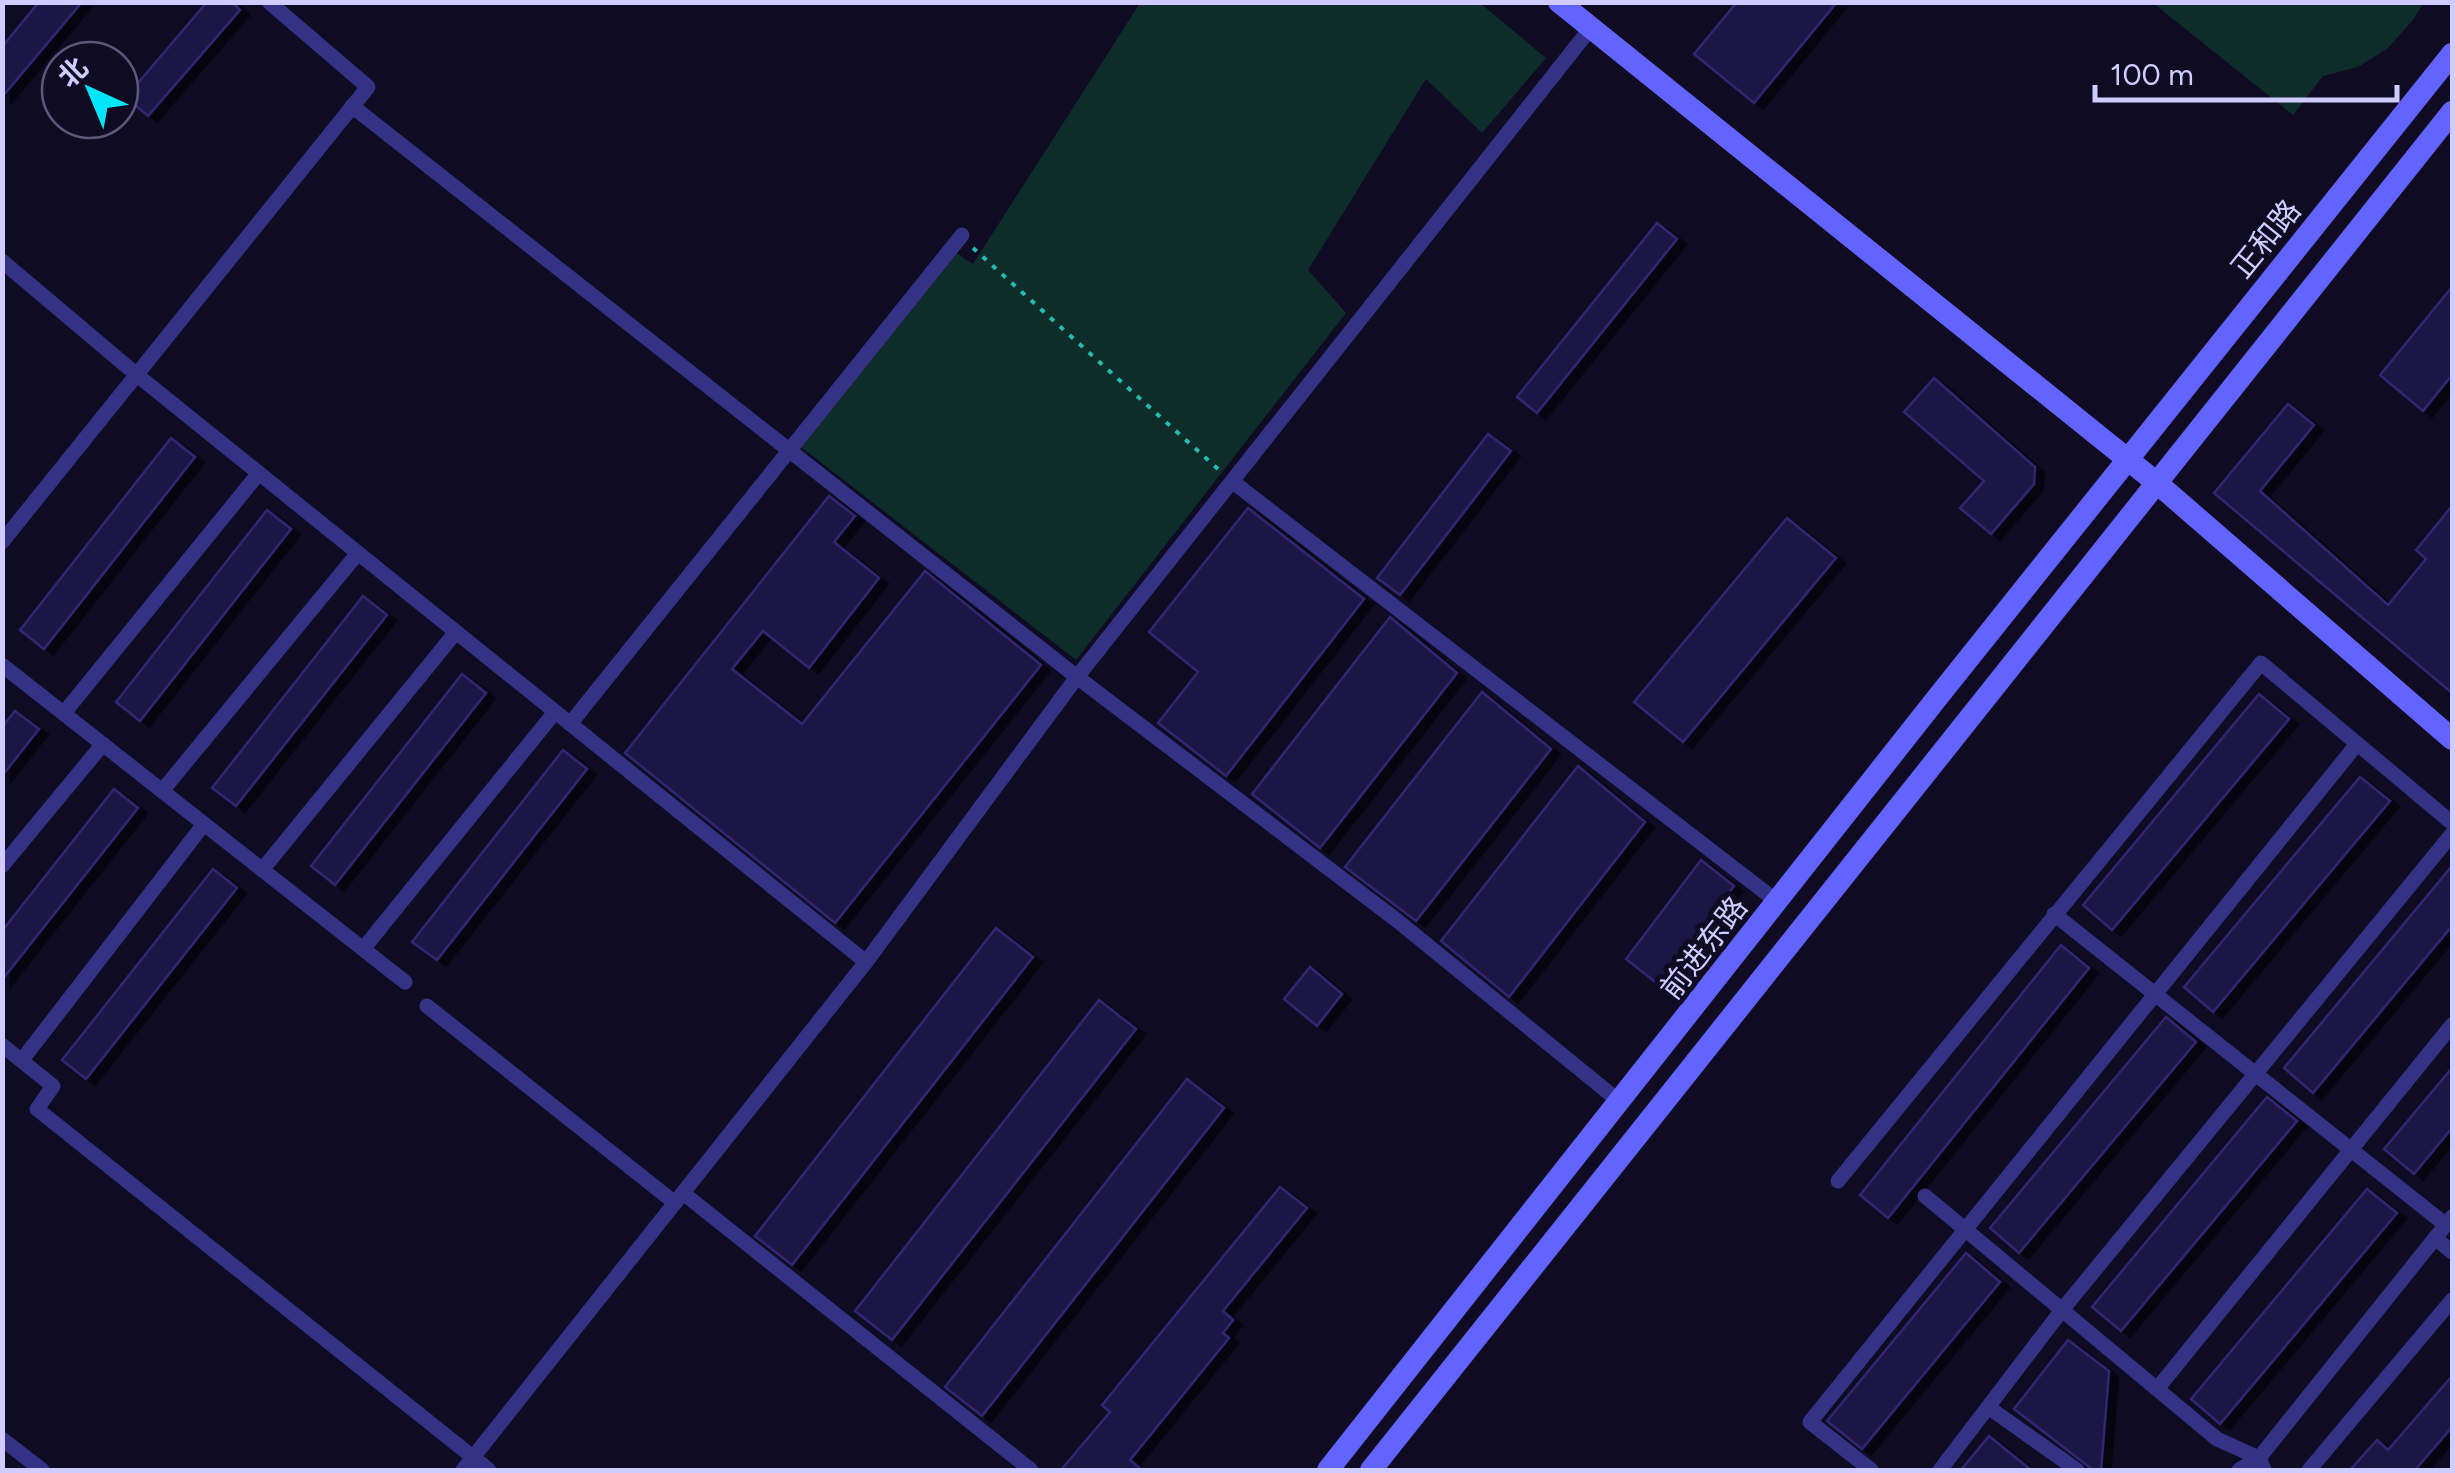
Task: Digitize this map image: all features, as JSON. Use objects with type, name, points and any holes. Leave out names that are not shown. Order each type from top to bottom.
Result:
[{"type":"main road","points":[[1559,2],[2157,483],[2452,739]]},
{"type":"main road","name":"正和路","points":[[2128,462],[2452,54]]},
{"type":"main road","points":[[1371,1470],[2452,112]]},
{"type":"main road","name":"前进东路","points":[[1328,1470],[2128,462]]},
{"type":"street","points":[[2,542],[368,87],[288,8],[269,2]]},
{"type":"street","points":[[468,1464],[866,962],[1076,677],[1590,29]]},
{"type":"street","points":[[352,106],[1076,677],[1400,922],[1620,1102]]},
{"type":"street","points":[[570,724],[962,234]]},
{"type":"street","points":[[2,261],[136,375],[866,962]]},
{"type":"street","points":[[64,714],[259,474]]},
{"type":"street","points":[[1233,482],[1778,903]]},
{"type":"street","points":[[162,791],[358,553]]},
{"type":"street","points":[[262,870],[456,632]]},
{"type":"street","points":[[1838,1181],[2261,664],[2452,823]]},
{"type":"street","points":[[2,666],[405,982]]},
{"type":"street","points":[[363,949],[555,712]]},
{"type":"street","points":[[2,866],[102,744]]},
{"type":"street","points":[[1871,1470],[1810,1422],[2357,744]]},
{"type":"street","points":[[22,1060],[204,824]]},
{"type":"street","points":[[1940,1470],[2062,1310],[2452,834]]},
{"type":"street","points":[[2054,914],[2444,1227],[2452,1252]]},
{"type":"street","points":[[427,1006],[1031,1470]]},
{"type":"street","points":[[2157,1389],[2452,1025]]},
{"type":"street","points":[[2,1045],[54,1086],[36,1109],[468,1464],[489,1470]]},
{"type":"street","points":[[1925,1196],[2217,1438],[2261,1464]]},
{"type":"street","points":[[2239,1470],[2261,1464],[2444,1227]]},
{"type":"street","points":[[2309,1470],[2452,1300]]},
{"type":"street","points":[[1988,1407],[2077,1470]]},
{"type":"street","points":[[2,1438],[42,1470]]},
{"type":"path","points":[[962,234],[980,258],[1233,482]]},
{"type":"green space","points":[[1140,3],[1480,3],[1546,58],[1482,133],[1426,79],[1308,270],[1346,313],[1076,660],[801,447],[956,253],[973,264]]},
{"type":"green space","points":[[2153,3],[2423,3],[2387,49],[2358,67],[2323,76],[2293,115]]},
{"type":"building","points":[[39,2],[82,2],[50,40],[40,40],[40,52],[2,97],[2,47]]},
{"type":"building","points":[[207,2],[232,2],[240,10],[148,116],[140,109],[140,81]]},
{"type":"building","points":[[1737,2],[1837,2],[1754,103],[1694,54]]},
{"type":"building","points":[[1657,223],[1677,239],[1537,413],[1517,397]]},
{"type":"building","points":[[2452,287],[2452,375],[2423,411],[2380,375]]},
{"type":"building","points":[[1934,378],[2035,467],[2034,484],[1991,534],[1960,508],[1984,481],[1904,412]]},
{"type":"building","points":[[2288,404],[2314,425],[2260,491],[2388,605],[2426,559],[2416,550],[2452,506],[2452,693],[2214,493]]},
{"type":"building","points":[[1488,434],[1511,451],[1400,595],[1377,578]]},
{"type":"building","points":[[171,438],[195,457],[44,649],[20,630]]},
{"type":"building","points":[[829,496],[855,516],[834,542],[879,578],[809,668],[763,631],[732,669],[802,724],[925,571],[1041,665],[835,923],[625,753]]},
{"type":"building","points":[[1248,508],[1364,599],[1226,776],[1158,723],[1198,672],[1149,632]]},
{"type":"building","points":[[267,510],[291,529],[140,721],[116,702]]},
{"type":"building","points":[[1787,518],[1836,558],[1683,742],[1634,702]]},
{"type":"building","points":[[363,596],[387,615],[236,806],[212,788]]},
{"type":"building","points":[[1390,617],[1457,673],[1320,848],[1252,794]]},
{"type":"building","points":[[462,674],[486,693],[335,885],[311,866]]},
{"type":"building","points":[[1482,692],[1551,749],[1416,921],[1345,867]]},
{"type":"building","points":[[2259,694],[2289,719],[2112,930],[2083,905]]},
{"type":"building","points":[[15,711],[39,729],[2,776],[2,727]]},
{"type":"building","points":[[563,750],[587,769],[437,960],[412,942]]},
{"type":"building","points":[[1578,766],[1645,822],[1509,997],[1441,941]]},
{"type":"building","points":[[2360,777],[2390,801],[2213,1012],[2184,987]]},
{"type":"building","points":[[114,789],[138,808],[2,980],[2,931]]},
{"type":"building","points":[[1701,860],[1734,886],[1659,985],[1626,959]]},
{"type":"building","points":[[2452,866],[2452,926],[2313,1093],[2284,1068]]},
{"type":"building","points":[[213,869],[237,888],[86,1079],[62,1060]]},
{"type":"building","points":[[996,928],[1033,957],[792,1265],[755,1236]]},
{"type":"building","points":[[2061,945],[2089,968],[1888,1218],[1860,1195]]},
{"type":"building","points":[[1310,967],[1342,994],[1317,1026],[1284,999]]},
{"type":"building","points":[[1099,1000],[1136,1029],[892,1340],[855,1311]]},
{"type":"building","points":[[2166,1017],[2196,1042],[2019,1253],[1990,1228]]},
{"type":"building","points":[[2452,1068],[2452,1128],[2414,1174],[2384,1149]]},
{"type":"building","points":[[1187,1079],[1224,1108],[982,1416],[945,1387]]},
{"type":"building","points":[[2267,1097],[2297,1121],[2121,1331],[2092,1307]]},
{"type":"building","points":[[1280,1187],[1307,1208],[1223,1311],[1233,1320],[1223,1333],[1229,1338],[1130,1460],[1142,1470],[1061,1470],[1110,1412],[1102,1405]]},
{"type":"building","points":[[2367,1189],[2397,1213],[2220,1424],[2191,1399]]},
{"type":"building","points":[[1966,1253],[2000,1282],[1862,1449],[1827,1421]]},
{"type":"building","points":[[2068,1340],[2109,1371],[2101,1470],[2093,1470],[2014,1409]]},
{"type":"building","points":[[2452,1376],[2452,1427],[2415,1470],[2350,1470],[2377,1440],[2388,1450]]},
{"type":"building","points":[[1989,1436],[2031,1470],[1961,1470]]}]
